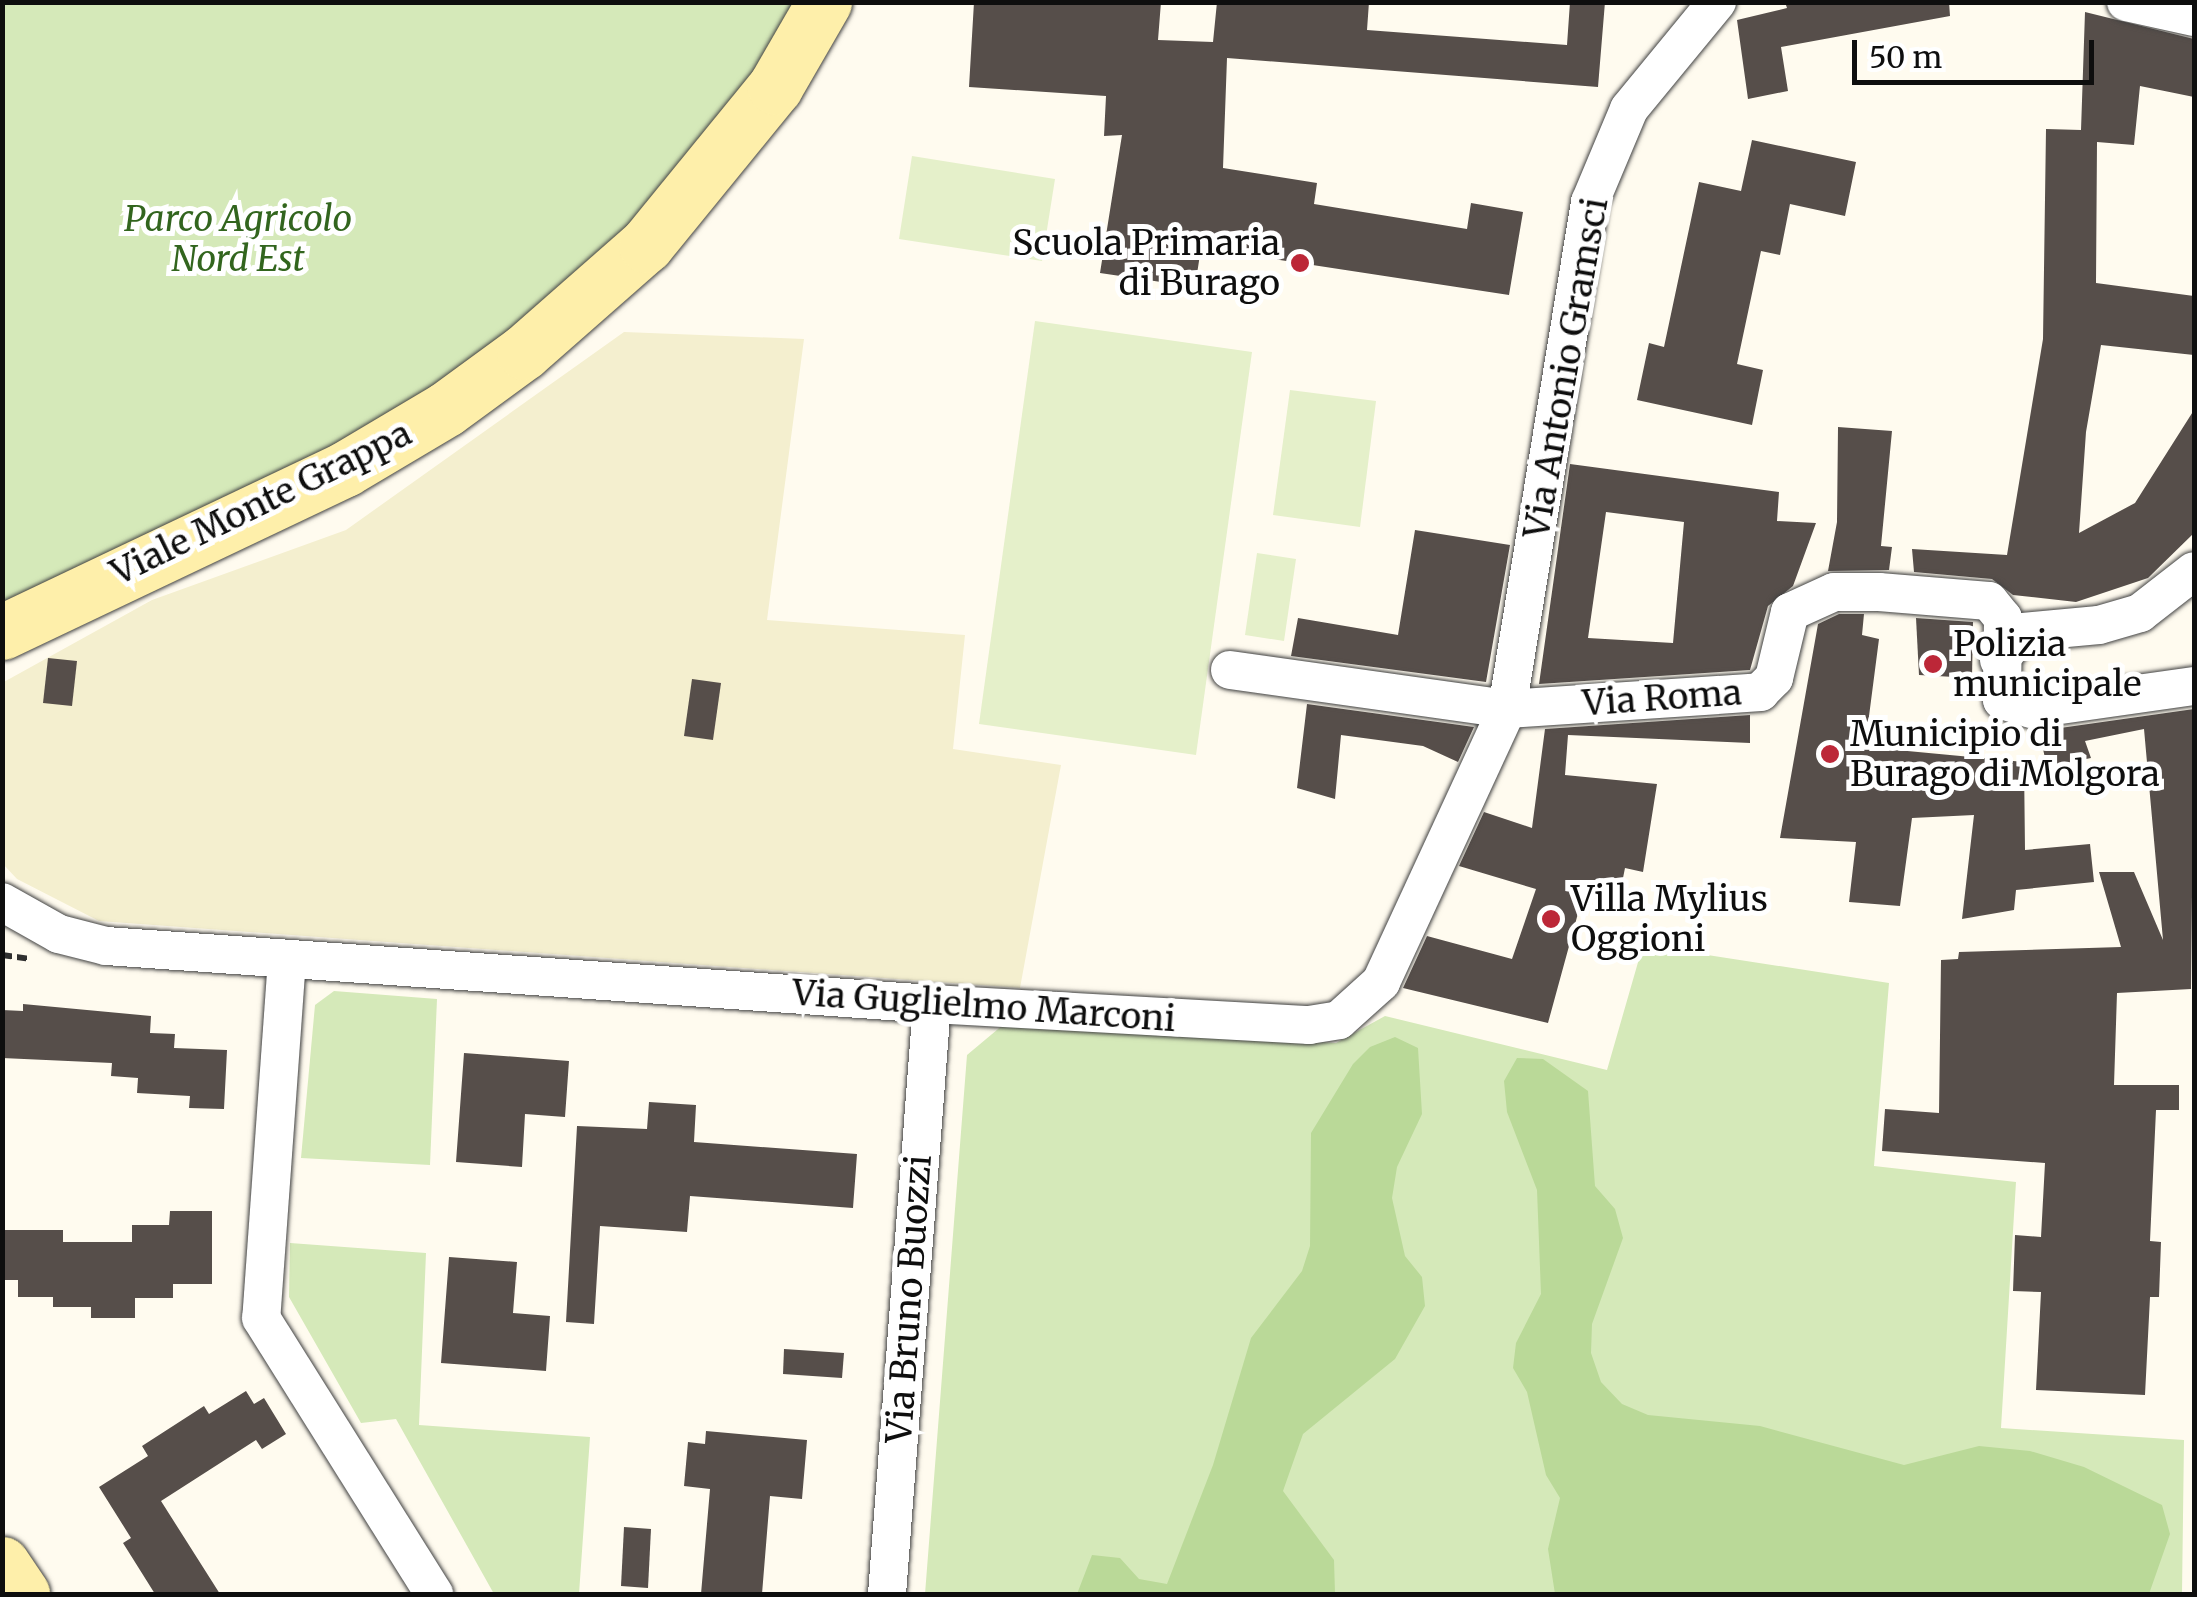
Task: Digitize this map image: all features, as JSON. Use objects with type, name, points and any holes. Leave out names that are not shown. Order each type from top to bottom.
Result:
[{"type":"street","name":"Viale Monte Grappa","points":[[2,632],[345,469],[446,409],[524,352],[646,245],[775,87],[824,2]]},
{"type":"street","points":[[2126,2],[2194,17]]},
{"type":"street","name":"Via Antonio Gramsci","points":[[1507,710],[1590,202],[1629,109],[1712,4]]},
{"type":"street","points":[[2194,572],[2140,614],[2099,625],[2024,632],[1999,660],[2002,700],[2032,708],[2194,686]]},
{"type":"street","name":"Via Roma","points":[[1507,710],[1760,692],[1774,678],[1790,612],[1834,592],[1990,601],[2003,618],[1999,660]]},
{"type":"street","points":[[1230,670],[1507,710]]},
{"type":"street","name":"Via Guglielmo Marconi","points":[[2,902],[59,934],[106,946],[932,1004],[1310,1025],[1339,1020],[1381,982],[1507,710]]},
{"type":"street","points":[[287,958],[261,1318],[434,1594]]},
{"type":"street","name":"Via Bruno Buozzi","points":[[887,1594],[932,1004]]},
{"type":"street","points":[[2,1564],[22,1594]]},
{"type":"shaded area","points":[[624,332],[804,339],[767,620],[965,635],[953,749],[1061,765],[1020,988],[99,921],[17,879],[3,864],[2,683],[152,600],[346,530]]},
{"type":"green space","name":"Parco Agricolo Nord Est","points":[[3,3],[811,3],[696,163],[489,367],[3,612]]},
{"type":"green space","points":[[912,156],[1055,179],[1042,261],[899,239]]},
{"type":"green space","points":[[1035,321],[1252,352],[1196,755],[979,724]]},
{"type":"green space","points":[[1290,390],[1376,401],[1360,527],[1273,515]]},
{"type":"green space","points":[[1257,553],[1296,559],[1284,641],[1245,635]]},
{"type":"green space","points":[[1643,945],[1889,983],[1874,1166],[2016,1182],[2001,1428],[2184,1440],[2182,1594],[925,1594],[967,1055],[1010,1019],[1336,1043],[1385,1016],[1607,1070]]},
{"type":"green space","points":[[334,991],[437,999],[430,1165],[301,1158],[315,1005]]},
{"type":"green space","points":[[1395,1037],[1418,1048],[1422,1114],[1397,1167],[1392,1198],[1405,1256],[1422,1277],[1425,1306],[1395,1359],[1303,1434],[1283,1491],[1334,1560],[1335,1593],[1077,1594],[1092,1555],[1120,1558],[1139,1579],[1167,1584],[1213,1465],[1251,1338],[1302,1271],[1310,1246],[1311,1133],[1353,1064],[1370,1047]]},
{"type":"green space","points":[[1517,1058],[1543,1059],[1588,1091],[1595,1186],[1615,1209],[1623,1238],[1592,1324],[1591,1353],[1601,1382],[1622,1404],[1648,1415],[1760,1426],[1904,1465],[1979,1446],[2030,1451],[2084,1467],[2162,1505],[2170,1534],[2149,1594],[1555,1594],[1548,1549],[1560,1498],[1546,1475],[1527,1392],[1513,1368],[1516,1343],[1541,1294],[1537,1190],[1507,1112],[1504,1081]]},
{"type":"green space","points":[[290,1243],[426,1253],[419,1425],[590,1437],[579,1594],[494,1594],[396,1419],[361,1423],[289,1297]]},
{"type":"building","points":[[974,2],[1161,2],[1158,40],[1213,42],[1217,2],[1369,2],[1367,30],[1567,45],[1570,2],[1605,2],[1598,87],[1227,58],[1223,168],[1317,183],[1314,204],[1467,229],[1471,203],[1523,212],[1509,295],[1201,248],[1195,287],[1100,273],[1122,135],[1104,136],[1106,96],[969,87]]},
{"type":"building","points":[[1785,2],[1949,2],[1950,16],[1781,47],[1788,91],[1748,99],[1737,20],[1787,8]]},
{"type":"building","points":[[2085,12],[2194,39],[2194,97],[2140,86],[2134,145],[2097,142],[2096,283],[2194,296],[2194,355],[2101,345],[2086,432],[2079,533],[2135,503],[2194,410],[2194,533],[2148,578],[2076,602],[2013,595],[1992,579],[1914,572],[1912,549],[2007,555],[2043,339],[2046,129],[2081,130]]},
{"type":"building","points":[[1752,140],[1856,162],[1845,216],[1790,204],[1780,255],[1761,251],[1737,364],[1763,370],[1752,425],[1637,400],[1649,343],[1664,347],[1699,182],[1741,191]]},
{"type":"building","points":[[1838,427],[1892,431],[1881,546],[1892,547],[1889,570],[1828,571],[1837,522]]},
{"type":"building","points":[[1570,464],[1779,492],[1777,521],[1816,523],[1793,586],[1768,606],[1750,670],[1539,684]],"holes":[[[1606,512],[1684,522],[1673,643],[1588,638]]]},
{"type":"building","points":[[1415,530],[1510,545],[1486,682],[1291,656],[1298,618],[1398,635]]},
{"type":"building","name":"Municipio di Burago di Molgora","points":[[1839,614],[1864,614],[1862,635],[1879,639],[1865,747],[2024,762],[2025,850],[2090,844],[2094,882],[2016,890],[2014,910],[1962,919],[1974,815],[1912,818],[1900,906],[1849,902],[1856,842],[1780,838],[1818,624]]},
{"type":"building","points":[[1916,618],[1973,622],[1972,678],[1919,675]]},
{"type":"building","points":[[48,658],[77,661],[72,706],[43,703]]},
{"type":"building","points":[[692,679],[721,683],[713,740],[684,736]]},
{"type":"building","points":[[1307,704],[1474,727],[1458,762],[1423,746],[1341,735],[1335,799],[1297,788]]},
{"type":"building","points":[[2194,709],[2191,989],[2117,993],[2114,1085],[2179,1085],[2179,1110],[2156,1110],[2150,1241],[2161,1242],[2159,1297],[2150,1297],[2145,1395],[2036,1390],[2041,1292],[2013,1291],[2015,1235],[2041,1237],[2045,1163],[1882,1151],[1885,1109],[1939,1113],[1941,960],[1958,959],[1959,952],[2121,947],[2099,872],[2134,872],[2163,940],[2144,729],[2085,741],[2091,758],[2047,767],[2039,731]]},
{"type":"building","points":[[1750,715],[1750,743],[1568,735],[1565,775],[1657,784],[1643,872],[1625,868],[1618,903],[1583,895],[1548,1023],[1403,988],[1427,936],[1512,959],[1536,889],[1459,866],[1484,812],[1532,828],[1545,729]]},
{"type":"building","points":[[23,1004],[151,1016],[150,1033],[175,1034],[174,1048],[227,1050],[224,1109],[189,1108],[190,1096],[137,1093],[138,1078],[111,1076],[112,1063],[2,1058],[2,1010],[23,1011]]},
{"type":"building","points":[[464,1053],[569,1061],[565,1117],[525,1114],[522,1167],[456,1162]]},
{"type":"building","points":[[649,1102],[696,1105],[694,1142],[857,1154],[853,1208],[690,1196],[687,1232],[600,1226],[594,1324],[566,1322],[577,1126],[647,1129]]},
{"type":"building","points":[[170,1211],[212,1211],[212,1284],[173,1284],[173,1298],[135,1298],[135,1318],[91,1318],[91,1307],[53,1307],[53,1297],[18,1297],[18,1280],[2,1280],[2,1230],[63,1230],[63,1242],[132,1242],[132,1225],[169,1225]]},
{"type":"building","points":[[449,1257],[517,1262],[513,1313],[550,1316],[546,1371],[441,1363]]},
{"type":"building","points":[[784,1349],[844,1353],[842,1378],[783,1374]]},
{"type":"building","points":[[246,1391],[254,1404],[264,1398],[286,1434],[262,1449],[256,1440],[161,1501],[220,1594],[155,1594],[123,1543],[131,1538],[99,1487],[148,1456],[142,1446],[204,1406],[209,1414]]},
{"type":"building","points":[[706,1431],[807,1440],[802,1499],[770,1496],[762,1594],[701,1594],[710,1489],[684,1486],[688,1442],[705,1444]]},
{"type":"building","points":[[624,1527],[651,1529],[648,1588],[621,1586]]},
{"type":"place","name":"Scuola Primaria di Burago","points":[[1300,263]]},
{"type":"place","name":"Polizia municipale","points":[[1933,664]]},
{"type":"place","name":"Municipio di Burago di Molgora","points":[[1830,754]]},
{"type":"place","name":"Villa Mylius Oggioni","points":[[1551,919]]}]
